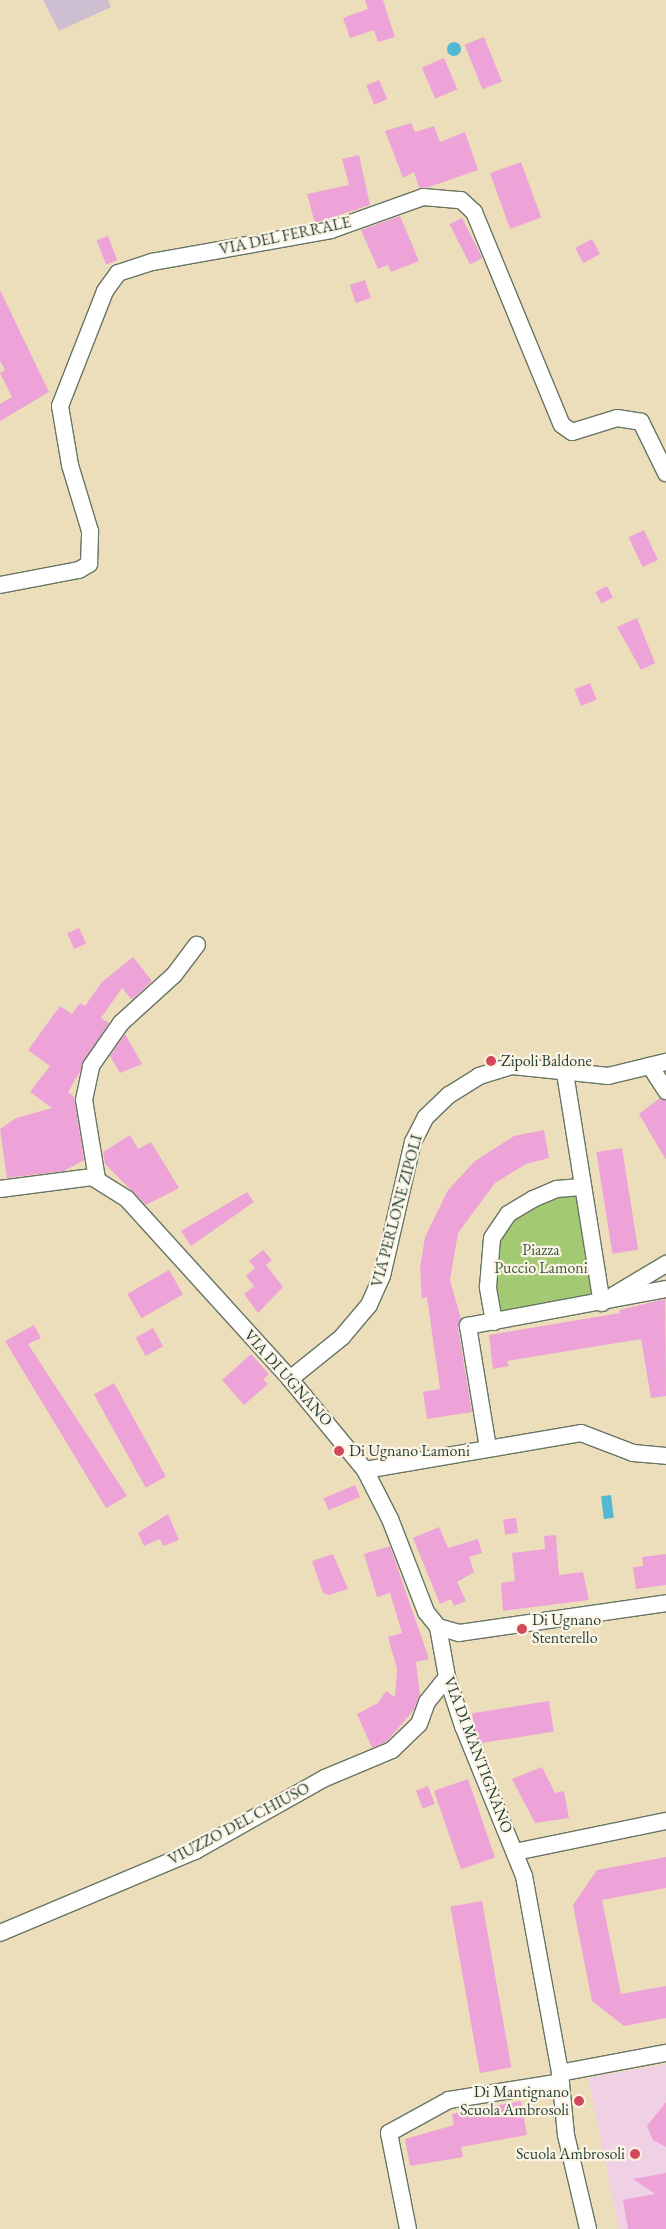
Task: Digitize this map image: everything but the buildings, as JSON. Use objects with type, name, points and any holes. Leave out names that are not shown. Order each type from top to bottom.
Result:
[{"type":"street","name":"VIA DEL FERRALE","points":[[0,585],[79,570],[89,564],[90,531],[70,465],[60,406],[105,291],[118,273],[152,262],[332,230],[423,197],[460,200],[474,212],[562,425],[572,432],[617,418],[641,422],[666,473]]},
{"type":"street","points":[[0,1189],[98,1179],[84,1100],[91,1066],[121,1023],[174,975],[197,945]]},
{"type":"street","points":[[658,1064],[666,1091]]},
{"type":"street","name":"VIA PERLONE ZIPOLI","points":[[290,1379],[353,1326],[374,1295],[409,1153],[435,1106],[462,1084],[501,1068],[531,1065],[565,1073],[608,1076],[658,1064]]},
{"type":"street","points":[[565,1073],[602,1303]]},
{"type":"street","name":"VIA DI UGNANO","points":[[98,1179],[127,1199],[290,1379],[365,1470],[390,1519],[426,1612],[438,1627]]},
{"type":"street","points":[[494,1322],[488,1287],[492,1238],[508,1214],[533,1199],[557,1189],[582,1187]]},
{"type":"street","points":[[602,1303],[666,1264]]},
{"type":"street","points":[[488,1448],[468,1326],[602,1303],[666,1289]]},
{"type":"street","points":[[365,1470],[580,1433],[633,1453],[666,1456]]},
{"type":"street","points":[[438,1627],[458,1633],[666,1603]]},
{"type":"street","name":"VIA DI MANTIGNANO","points":[[438,1627],[447,1677],[524,1876],[561,2078],[566,2136],[588,2229]]},
{"type":"street","name":"VIUZZO DEL CHIUSO","points":[[0,1933],[195,1851],[325,1778],[392,1750],[419,1724],[427,1702],[447,1677]]},
{"type":"street","name":"VIA DI MANTIGNANO","points":[[515,1852],[666,1821]]},
{"type":"street","points":[[408,2229],[389,2133],[449,2100],[561,2078],[666,2053]]},
{"type":"street","name":"VIA DI MANTIGNANO","points":[[561,2078],[577,2133],[592,2229]]},
{"type":"shaded area","points":[[43,0],[108,0],[111,7],[59,31]]},
{"type":"shaded area","name":"Scuola Ambrosoli","points":[[666,2064],[666,2229],[619,2229],[588,2078]]},
{"type":"green space","name":"Piazza Puccio Lamoni","points":[[576,1191],[595,1297],[497,1313],[492,1286],[497,1240],[509,1221],[526,1207]]},
{"type":"water","points":[[451,42],[457,42],[461,49],[457,56],[451,56],[447,52],[447,46]]},
{"type":"water","points":[[611,1495],[614,1518],[604,1519],[601,1496]]},
{"type":"place","name":"Zipoli Baldone","points":[[491,1061]]},
{"type":"place","name":"Di Ugnano Lamoni","points":[[339,1451]]},
{"type":"place","name":"Di Ugnano Stenterello","points":[[522,1629]]},
{"type":"place","name":"Di Mantignano Scuola Ambrosoli","points":[[579,2101]]},
{"type":"place","name":"Scuola Ambrosoli","points":[[635,2154]]}]
